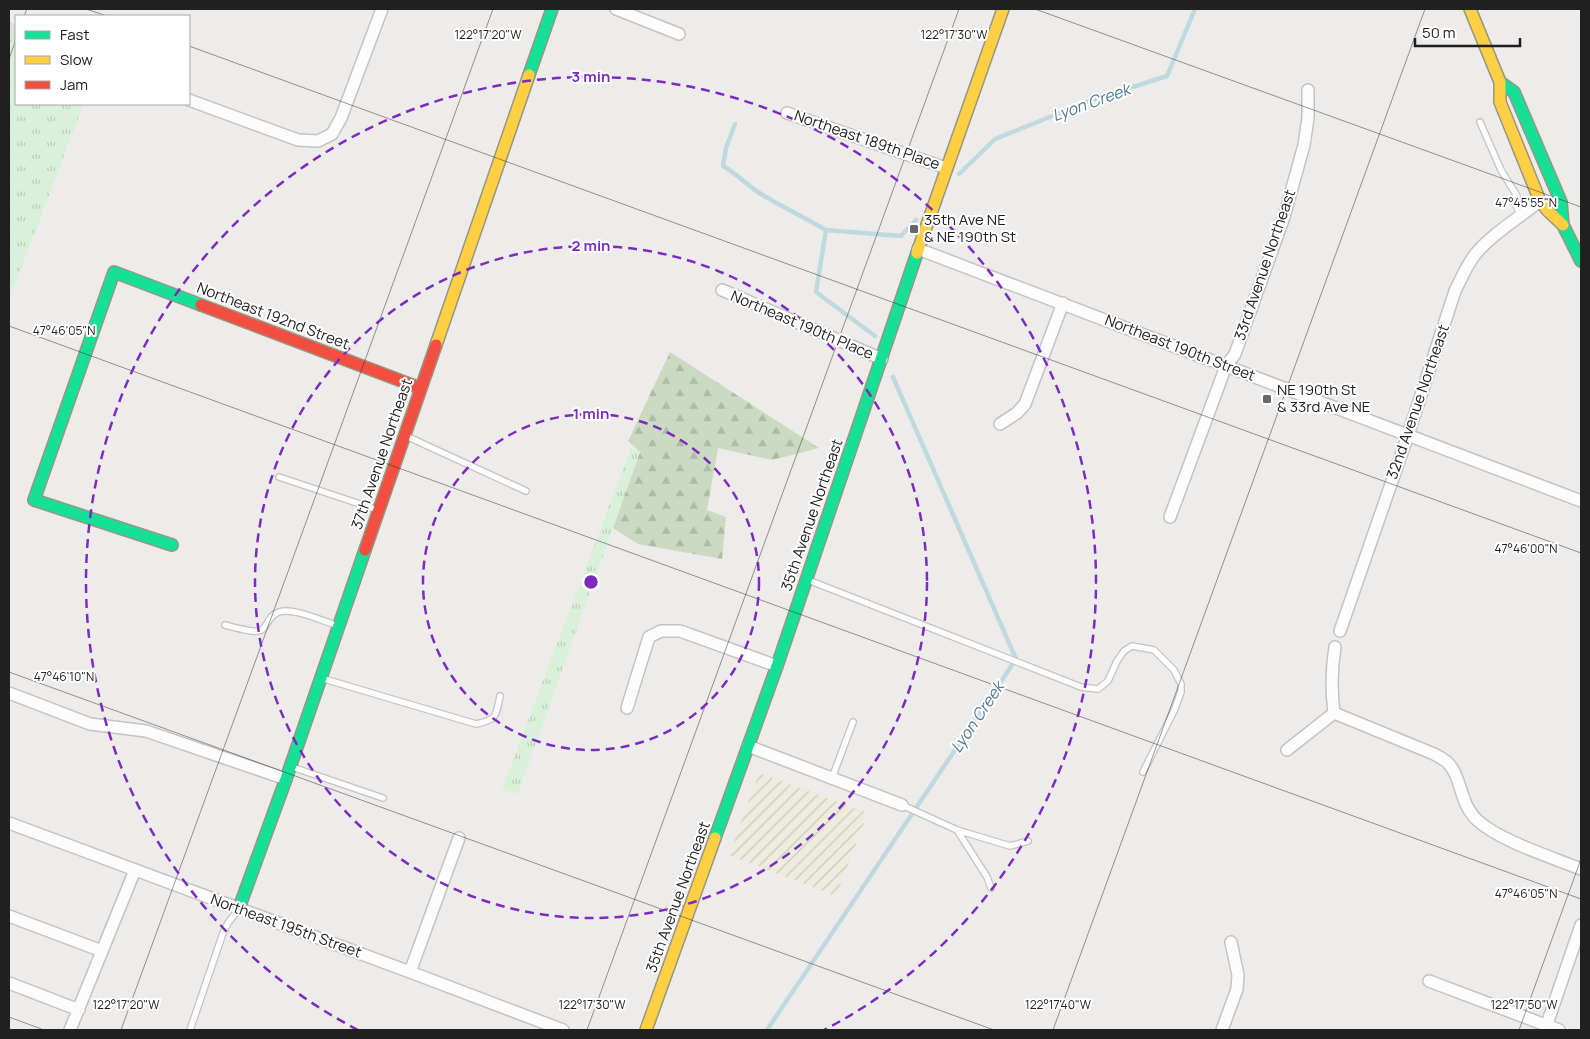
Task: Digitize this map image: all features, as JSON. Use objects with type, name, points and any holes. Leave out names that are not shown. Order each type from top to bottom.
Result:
[{"type":"street","points":[[190,100],[298,140],[318,141],[332,134],[341,118],[382,9]]},
{"type":"street","name":"37th Avenue Northeast","points":[[239,908],[286,779],[552,9]]},
{"type":"street","points":[[616,9],[679,34]]},
{"type":"street","name":"35th Avenue Northeast","points":[[646,1030],[776,666],[918,249],[1003,9]]},
{"type":"street","points":[[1470,9],[1500,82],[1500,102],[1540,201],[1563,224]]},
{"type":"street","points":[[1500,82],[1514,92],[1561,202],[1563,224],[1581,261]]},
{"type":"street","name":"33rd Avenue Northeast","points":[[1170,517],[1226,366],[1235,354],[1284,217],[1304,144],[1308,118],[1308,90]]},
{"type":"street","name":"Northeast 189th Place","points":[[787,113],[946,168]]},
{"type":"street","name":"32nd Avenue Northeast","points":[[1340,631],[1408,435],[1455,291],[1475,255],[1488,242],[1540,201]]},
{"type":"street","name":"Northeast 190th Street","points":[[918,249],[1581,501]]},
{"type":"street","name":"Northeast 192nd Street","points":[[172,545],[34,500],[114,272],[420,388]]},
{"type":"street","name":"Northeast 190th Place","points":[[722,290],[882,359]]},
{"type":"street","points":[[1000,424],[1017,413],[1025,404],[1063,303]]},
{"type":"street","points":[[627,708],[650,637],[661,631],[680,631],[776,666]]},
{"type":"street","points":[[1334,713],[1331,688],[1332,662],[1335,647]]},
{"type":"street","points":[[9,693],[90,724],[146,731],[286,779]]},
{"type":"street","points":[[1287,750],[1334,713]]},
{"type":"street","points":[[1334,713],[1434,754],[1447,762],[1454,773],[1465,804],[1476,820],[1501,836],[1581,869]]},
{"type":"street","points":[[748,746],[902,805]]},
{"type":"street","name":"Northeast 195th Street","points":[[9,823],[410,972],[541,1027],[563,1030]]},
{"type":"street","points":[[410,972],[459,838]]},
{"type":"street","points":[[70,1030],[135,870]]},
{"type":"street","points":[[9,916],[102,950]]},
{"type":"street","points":[[1546,1028],[1581,925]]},
{"type":"street","points":[[1222,1030],[1237,989],[1238,976],[1231,942]]},
{"type":"street","points":[[1429,981],[1546,1028],[1559,1030]]},
{"type":"street","points":[[9,983],[79,1010]]},
{"type":"lane","points":[[1480,122],[1501,170],[1517,196],[1515,202],[1520,216]]},
{"type":"lane","points":[[404,435],[526,491]]},
{"type":"lane","points":[[280,477],[378,510]]},
{"type":"lane","points":[[806,579],[1081,687],[1098,689],[1108,681],[1124,650],[1132,646],[1154,650],[1174,670],[1181,684],[1174,711],[1143,772]]},
{"type":"lane","points":[[225,625],[257,632],[263,630],[268,620],[278,612],[290,611],[338,626]]},
{"type":"lane","points":[[320,678],[476,724],[488,721],[496,715],[500,696]]},
{"type":"lane","points":[[832,778],[854,722]]},
{"type":"lane","points":[[290,766],[383,798]]},
{"type":"lane","points":[[902,805],[957,830],[1010,846],[1028,841]]},
{"type":"lane","points":[[957,830],[991,888]]},
{"type":"lane","points":[[190,1030],[223,933],[239,908]]},
{"type":"shaded area","points":[[759,773],[868,813],[836,896],[729,855]]},
{"type":"green space","points":[[9,22],[15,25],[15,59],[9,64]]},
{"type":"green space","points":[[9,41],[15,44],[15,105],[84,105],[9,300]]},
{"type":"green space","points":[[670,352],[819,448],[772,460],[718,448],[707,510],[726,517],[722,559],[638,544],[613,528],[640,452],[628,441]]},
{"type":"green space","points":[[631,448],[640,452],[518,794],[502,789]]},
{"type":"waterway","name":"Lyon Creek","points":[[959,174],[995,139],[1092,100],[1167,76],[1195,9]]},
{"type":"waterway","points":[[735,124],[726,148],[723,166],[761,194],[826,230]]},
{"type":"waterway","name":"Lyon Creek","points":[[875,336],[816,292],[826,230],[901,236],[916,220]]},
{"type":"waterway","name":"Lyon Creek","points":[[767,1030],[1016,659],[893,377]]},
{"type":"traffic: fast","points":[[529,75],[552,9]]},
{"type":"traffic: fast","points":[[1500,82],[1514,92],[1561,202],[1563,225],[1581,261]]},
{"type":"traffic: fast","points":[[715,838],[777,666],[917,253]]},
{"type":"traffic: fast","points":[[172,545],[34,500],[114,272],[201,305]]},
{"type":"traffic: fast","points":[[239,908],[286,779],[365,550]]},
{"type":"traffic: slow","points":[[917,253],[1003,9]]},
{"type":"traffic: slow","points":[[1470,9],[1500,82],[1500,102],[1540,201],[1563,225]]},
{"type":"traffic: slow","points":[[436,345],[529,75]]},
{"type":"traffic: slow","points":[[646,1030],[715,838]]},
{"type":"traffic: jam","points":[[201,305],[420,388]]},
{"type":"traffic: jam","points":[[365,550],[436,345]]},
{"type":"place","name":"35th Ave NE & NE 190th St","points":[[914,229]]},
{"type":"place","name":"NE 190th St & 33rd Ave NE","points":[[1267,399]]}]
